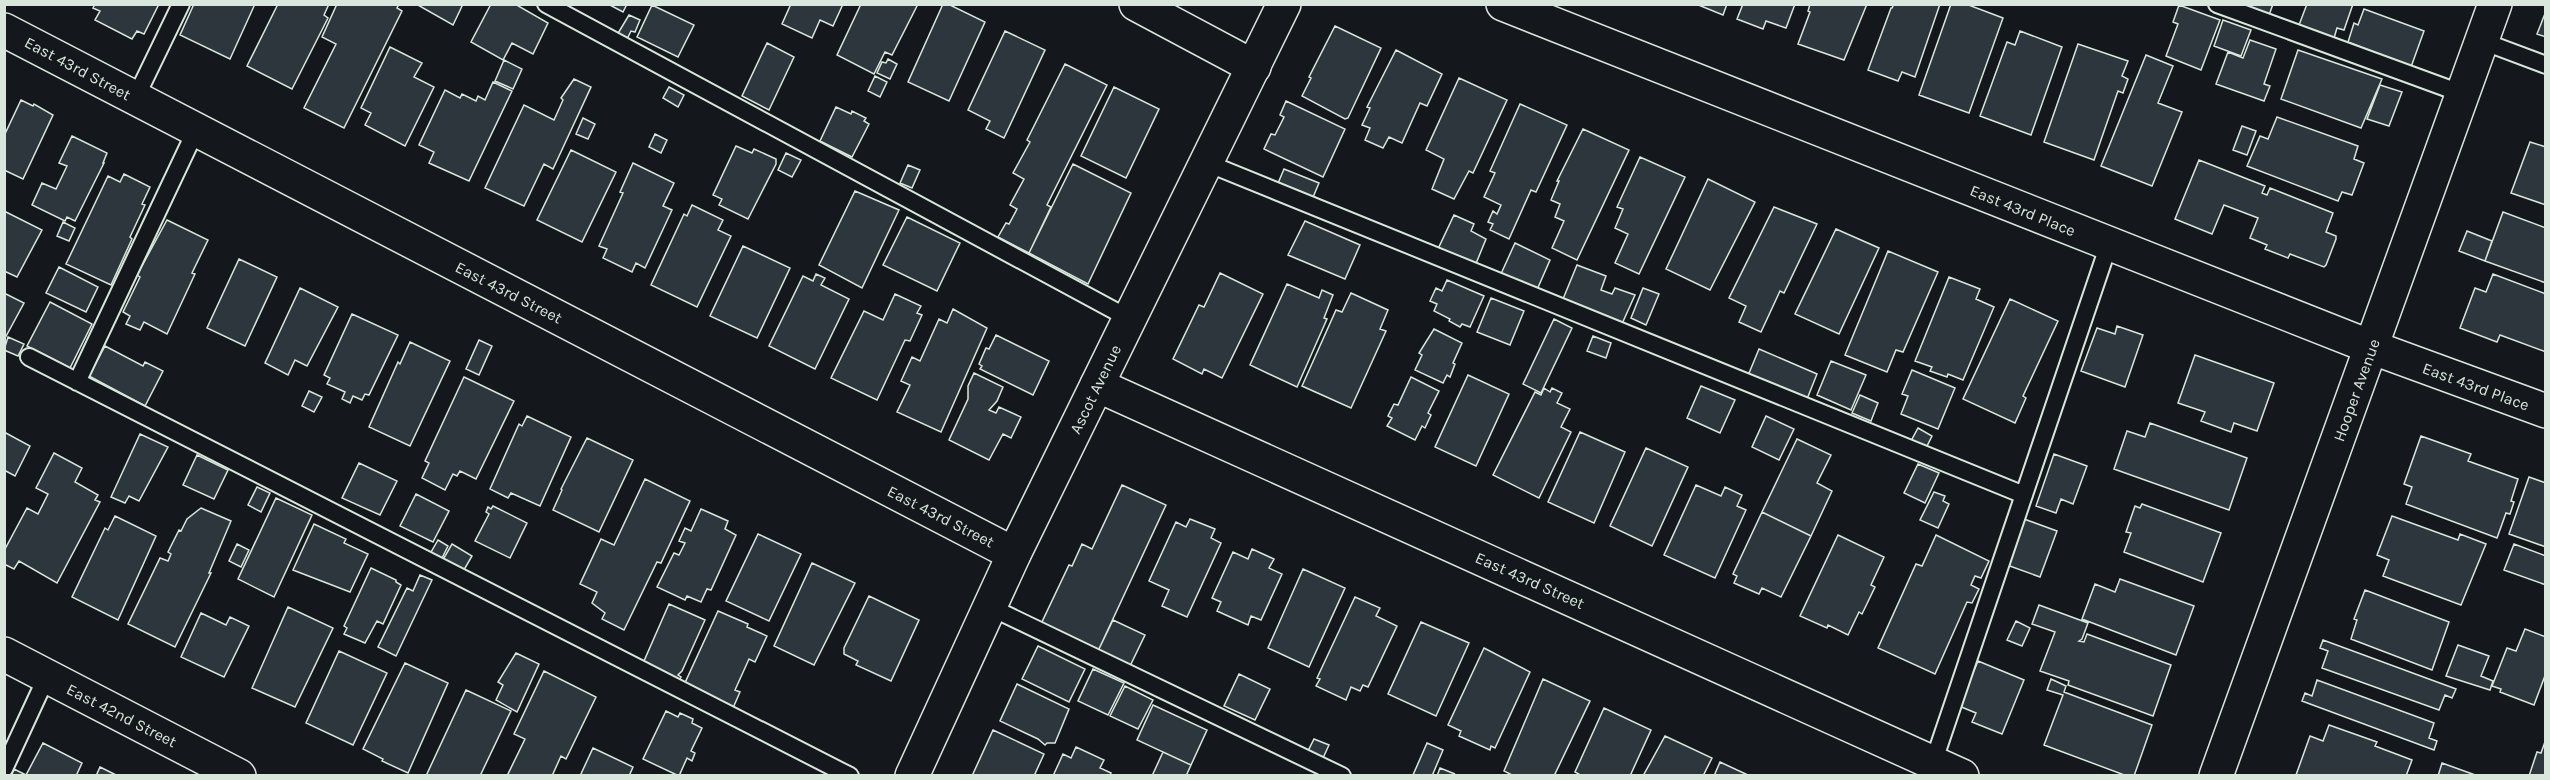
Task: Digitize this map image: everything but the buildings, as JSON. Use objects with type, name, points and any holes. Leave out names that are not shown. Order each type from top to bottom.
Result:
[{"type":"street","points":[[1136,4],[1254,67]]},
{"type":"street","name":"Ascot Avenue","points":[[912,776],[1014,554],[1284,4]]},
{"type":"street","name":"East 43rd Place","points":[[1503,4],[2371,347],[2546,411]]},
{"type":"street","name":"Hooper Avenue","points":[[2216,776],[2495,4]]},
{"type":"street","name":"East 43rd Street","points":[[4,30],[1014,554]]},
{"type":"street","name":"East 43rd Street","points":[[1097,385],[1931,769],[1962,776]]},
{"type":"street","name":"East 42nd Street","points":[[4,654],[239,776]]},
{"type":"lane","points":[[135,99],[181,4]]},
{"type":"lane","points":[[546,4],[1130,319]]},
{"type":"lane","points":[[2217,4],[2463,94]]},
{"type":"lane","points":[[2482,41],[2546,65]]},
{"type":"lane","points":[[77,382],[196,130]]},
{"type":"lane","points":[[1207,163],[2024,495]]},
{"type":"lane","points":[[1931,769],[2109,244]]},
{"type":"lane","points":[[29,357],[850,776]]},
{"type":"lane","points":[[990,607],[1342,776]]},
{"type":"lane","points":[[4,769],[47,676]]}]
